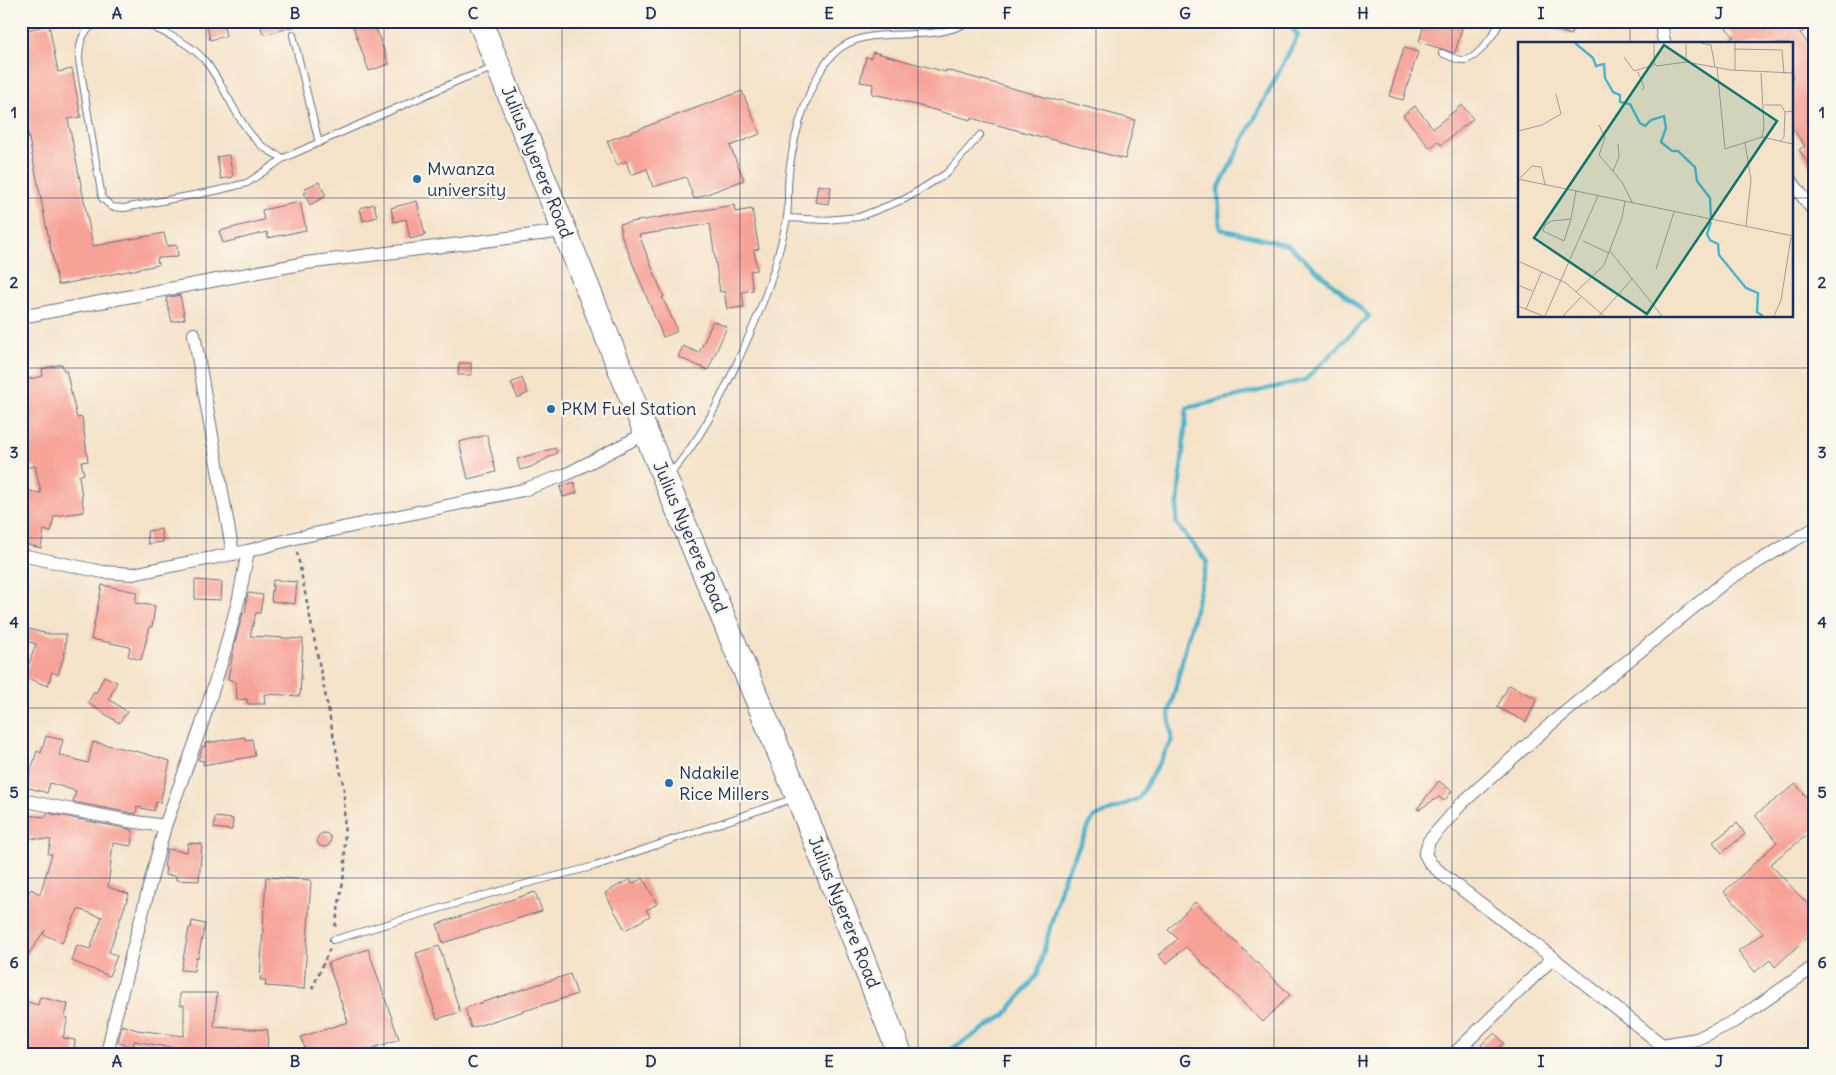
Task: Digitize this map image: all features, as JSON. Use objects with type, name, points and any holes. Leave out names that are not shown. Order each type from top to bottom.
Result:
[{"type":"highway","name":"Julius Nyerere Road","points":[[480,21],[646,433],[798,797],[900,1054]]},
{"type":"street","points":[[1659,22],[1664,42]]},
{"type":"street","points":[[1794,185],[1815,213]]},
{"type":"street","points":[[21,317],[306,263],[564,231]]},
{"type":"street","points":[[194,334],[233,554]]},
{"type":"street","points":[[21,555],[103,572],[133,574],[248,551],[295,538],[523,490],[574,470],[646,433]]},
{"type":"street","points":[[1815,528],[1719,586],[1552,723],[1461,804],[1429,841],[1425,854],[1430,864],[1443,875],[1553,958],[1664,1050],[1697,1039],[1737,1020],[1815,966]]},
{"type":"street","points":[[107,1054],[165,826],[201,727],[223,657],[248,551]]},
{"type":"street","points":[[21,800],[165,826]]},
{"type":"street","points":[[1454,1054],[1553,958]]},
{"type":"lane","points":[[99,21],[83,34],[78,60],[102,198],[112,207],[124,208],[247,183],[284,158],[462,79],[498,66]]},
{"type":"lane","points":[[140,21],[188,45],[205,61],[222,84],[246,128],[260,144],[284,158]]},
{"type":"lane","points":[[666,479],[689,452],[708,422],[755,326],[775,266],[787,218],[789,174],[794,141],[816,79],[829,58],[842,47],[866,36],[936,34],[954,29],[970,21]]},
{"type":"lane","points":[[1442,54],[1466,60],[1475,55],[1495,32],[1501,21]]},
{"type":"lane","points":[[292,35],[318,143]]},
{"type":"lane","points":[[787,218],[826,220],[859,217],[905,199],[947,173],[980,135]]},
{"type":"lane","points":[[333,940],[506,889],[595,866],[798,797]]},
{"type":"path","points":[[295,538],[344,789],[345,868],[333,940],[312,989]]},
{"type":"building","points":[[206,21],[223,21],[226,36],[210,40]]},
{"type":"building","points":[[259,21],[301,21],[302,24],[263,34]]},
{"type":"building","points":[[351,21],[373,21],[389,64],[369,71]]},
{"type":"building","points":[[1425,21],[1464,21],[1455,53],[1419,42]]},
{"type":"building","points":[[1559,21],[1576,21],[1571,35],[1556,30]]},
{"type":"building","points":[[1720,21],[1758,21],[1764,30],[1778,21],[1815,21],[1815,23],[1800,33],[1815,54],[1815,71],[1809,76],[1815,84],[1815,173],[1799,150],[1805,146],[1794,131],[1794,42],[1726,42],[1734,37]]},
{"type":"building","points":[[49,25],[58,72],[72,69],[81,117],[68,119],[93,246],[164,233],[167,246],[177,245],[178,257],[157,258],[158,265],[58,285],[21,99],[21,31]]},
{"type":"building","points":[[1404,48],[1418,52],[1403,100],[1389,96]]},
{"type":"building","points":[[873,52],[1135,120],[1125,159],[872,94],[873,84],[860,82],[866,57],[871,58]]},
{"type":"building","points":[[742,91],[760,134],[730,146],[744,180],[694,199],[686,177],[653,187],[647,169],[631,175],[626,161],[617,165],[607,141]]},
{"type":"building","points":[[1462,105],[1473,119],[1441,145],[1438,141],[1430,148],[1403,115],[1415,106],[1433,128]]},
{"type":"building","points":[[229,155],[233,177],[221,179],[217,157]]},
{"type":"building","points":[[319,182],[326,196],[310,205],[304,193],[307,192],[305,188]]},
{"type":"building","points":[[818,185],[831,187],[828,204],[815,202]]},
{"type":"building","points":[[417,201],[425,235],[410,239],[406,219],[394,222],[391,208]]},
{"type":"building","points":[[300,202],[306,230],[268,238],[267,232],[223,243],[219,231],[264,220],[262,210]]},
{"type":"building","points":[[374,204],[377,217],[363,221],[360,208]]},
{"type":"building","points":[[734,205],[735,212],[752,209],[759,249],[754,250],[757,270],[750,271],[753,290],[742,292],[744,307],[727,309],[724,291],[720,292],[710,224],[639,235],[664,297],[662,297],[676,327],[676,332],[663,337],[622,237],[620,224]]},
{"type":"building","points":[[180,295],[185,319],[172,322],[166,298]]},
{"type":"building","points":[[713,321],[727,327],[708,370],[678,357],[683,346],[699,353]]},
{"type":"building","points":[[459,363],[471,363],[471,375],[458,375]]},
{"type":"building","points":[[62,364],[64,371],[66,370],[77,418],[82,417],[88,461],[81,462],[84,474],[79,476],[84,512],[54,516],[51,532],[44,530],[41,548],[21,543],[21,532],[29,491],[41,493],[35,466],[21,468],[21,418],[28,417],[21,381],[43,376],[42,369]]},
{"type":"building","points":[[522,378],[528,393],[518,398],[511,383]]},
{"type":"building","points":[[487,435],[496,472],[468,479],[459,442]]},
{"type":"building","points":[[555,448],[557,453],[531,467],[520,470],[517,459]]},
{"type":"building","points":[[574,482],[577,493],[563,497],[560,487]]},
{"type":"building","points":[[161,529],[163,542],[148,544],[147,531]]},
{"type":"building","points":[[195,580],[222,582],[221,600],[195,599]]},
{"type":"building","points":[[273,580],[297,582],[295,604],[271,601]]},
{"type":"building","points":[[102,585],[137,592],[135,603],[155,606],[152,627],[150,626],[141,660],[128,656],[130,647],[91,639]]},
{"type":"building","points":[[248,593],[263,595],[260,613],[256,613],[250,636],[303,639],[300,696],[264,694],[265,704],[248,704],[247,699],[237,700],[236,682],[228,679],[234,646],[243,613],[245,613]]},
{"type":"building","points":[[21,627],[48,634],[66,634],[65,653],[58,675],[52,672],[48,686],[24,677],[36,644],[21,640]]},
{"type":"building","points":[[104,676],[117,682],[109,699],[127,712],[119,723],[88,703],[94,691],[96,693]]},
{"type":"building","points":[[1509,685],[1537,699],[1526,722],[1497,707]]},
{"type":"building","points":[[46,736],[63,740],[59,755],[88,763],[93,742],[170,761],[160,803],[156,802],[154,811],[137,807],[136,814],[73,802],[76,791],[50,783],[47,793],[26,787],[37,751],[41,753]]},
{"type":"building","points":[[245,737],[245,740],[252,739],[255,756],[203,765],[204,761],[198,760],[203,746],[205,747],[205,743]]},
{"type":"building","points":[[1439,781],[1452,791],[1444,801],[1439,797],[1418,810],[1417,809]]},
{"type":"building","points":[[1796,784],[1815,808],[1815,829],[1770,864],[1815,912],[1815,930],[1775,967],[1770,960],[1755,972],[1738,951],[1763,933],[1724,892],[1777,842],[1755,815]]},
{"type":"building","points":[[47,813],[133,830],[131,846],[113,843],[108,887],[129,894],[109,952],[117,956],[109,976],[72,961],[77,945],[90,949],[102,917],[78,909],[62,943],[43,934],[45,930],[21,965],[21,905],[31,889],[40,894],[52,854],[48,854],[51,840],[21,837],[21,821],[24,821],[24,815],[46,817]]},
{"type":"building","points":[[215,817],[233,819],[232,830],[214,828]]},
{"type":"building","points":[[1737,823],[1745,834],[1722,853],[1713,842]]},
{"type":"building","points":[[324,833],[329,835],[331,840],[329,845],[324,847],[319,845],[317,840],[319,835]]},
{"type":"building","points":[[188,843],[202,844],[199,881],[176,880],[176,876],[165,875],[166,867],[164,867],[167,849],[187,852]]},
{"type":"building","points":[[266,877],[311,880],[304,989],[265,986],[266,980],[260,980]]},
{"type":"building","points":[[643,878],[657,904],[646,910],[650,916],[625,930],[605,893],[630,879],[632,884]]},
{"type":"building","points":[[535,892],[542,911],[443,943],[437,924]]},
{"type":"building","points":[[1195,902],[1290,995],[1263,1022],[1186,947],[1166,964],[1158,955],[1178,939],[1168,930]]},
{"type":"building","points":[[192,921],[205,924],[198,958],[196,957],[194,971],[181,970],[189,928],[191,928]]},
{"type":"building","points":[[439,946],[460,1012],[437,1019],[416,953]]},
{"type":"building","points":[[368,949],[399,1039],[356,1054],[307,1054],[301,1037],[348,1022],[328,963]]},
{"type":"building","points":[[570,974],[577,994],[471,1028],[465,1008]]},
{"type":"building","points":[[180,993],[217,993],[214,1027],[268,1030],[267,1054],[191,1054],[173,1051],[174,1048],[134,1041],[133,1047],[118,1043],[122,1025],[137,1030],[184,1036],[184,1005],[180,1005]]},
{"type":"building","points":[[40,997],[68,1004],[65,1017],[68,1018],[63,1038],[75,1040],[74,1054],[32,1051],[31,1054],[21,1054],[21,1011],[24,1001],[38,1005]]},
{"type":"building","points":[[1495,1033],[1504,1043],[1492,1054],[1489,1054],[1481,1045]]},
{"type":"waterway","points":[[944,1054],[1005,1015],[1037,975],[1064,877],[1093,818],[1139,798],[1172,740],[1169,714],[1207,562],[1176,523],[1187,408],[1305,380],[1369,316],[1288,245],[1220,229],[1218,189],[1298,35],[1286,21]]},
{"type":"place","name":"Mwanza university","points":[[417,179]]},
{"type":"place","name":"PKM Fuel Station","points":[[551,409]]},
{"type":"place","name":"Ndakile Rice Millers","points":[[669,783]]}]
